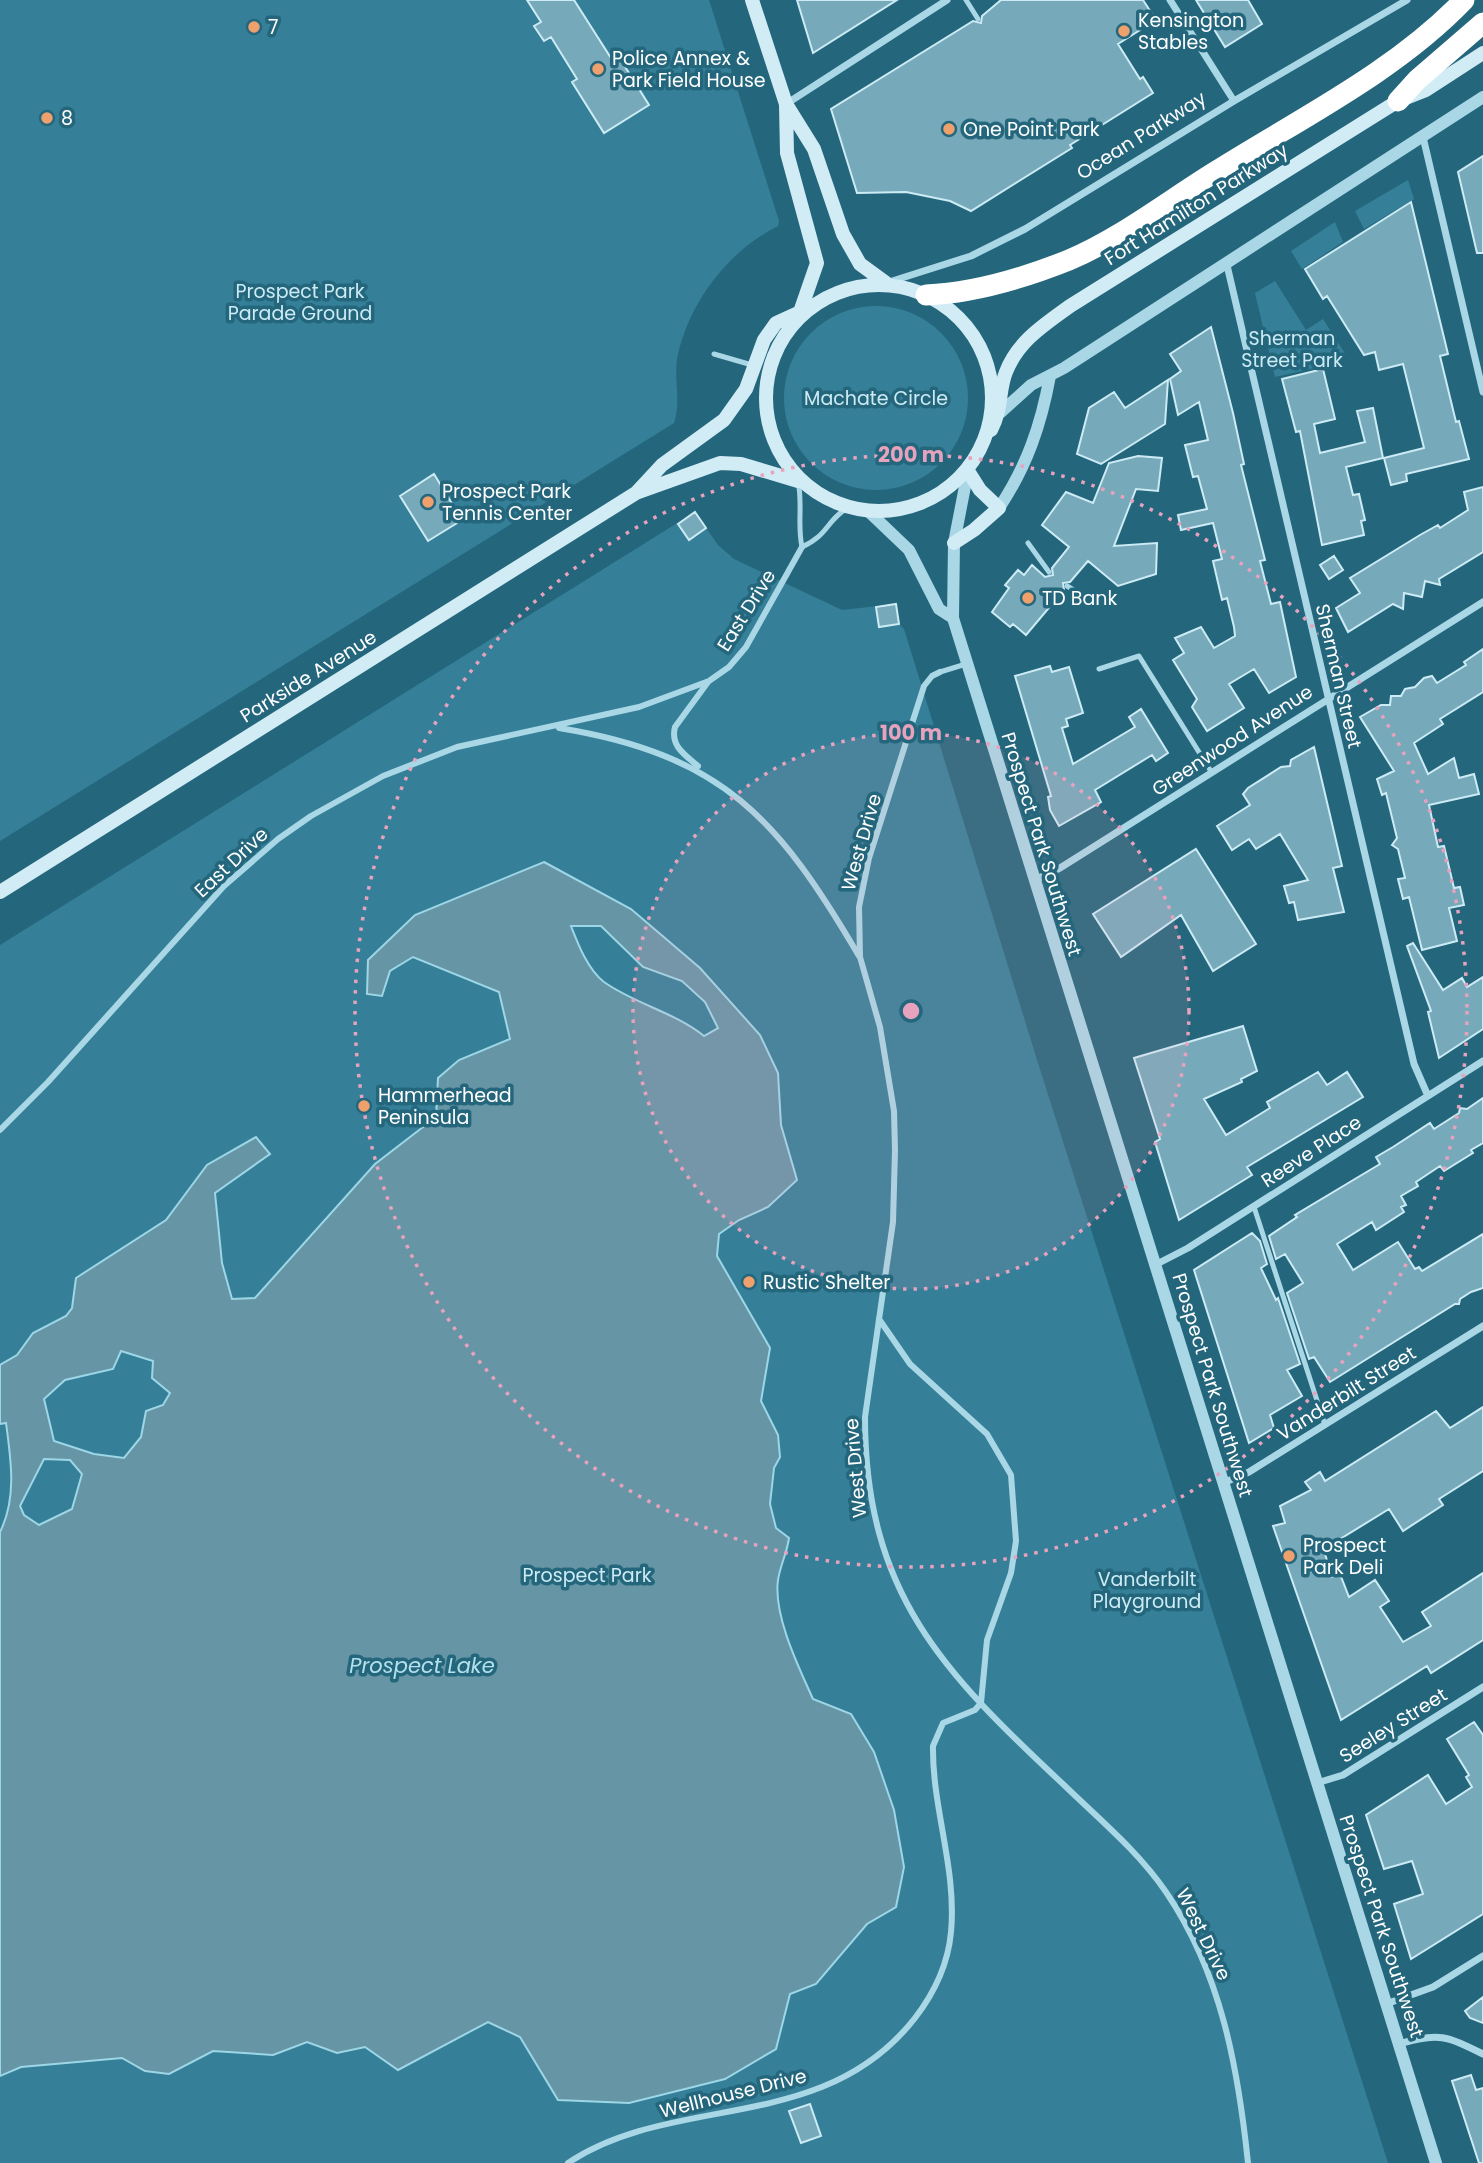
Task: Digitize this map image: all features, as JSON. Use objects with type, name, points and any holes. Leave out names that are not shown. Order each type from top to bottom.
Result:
[{"type":"highway","points":[[926,295],[952,294],[995,284],[1063,262],[1102,243],[1404,53],[1440,25],[1464,0]]},
{"type":"highway","points":[[1398,101],[1416,80],[1483,23]]},
{"type":"main road","points":[[752,0],[786,104],[814,149],[852,254],[887,283],[926,295],[962,323],[982,352],[991,390],[987,437],[968,471],[919,502],[886,510],[849,507],[799,481],[774,438],[768,398],[770,376],[787,329],[800,312],[817,263],[787,153],[786,104]]},
{"type":"main road","name":"Fort Hamilton Parkway","points":[[987,437],[1001,412],[1005,374],[1021,345],[1032,334],[1070,306],[1398,101],[1426,90],[1483,53]]},
{"type":"main road","points":[[800,312],[846,289],[887,283]]},
{"type":"main road","name":"Parkside Avenue","points":[[636,493],[662,465],[724,420],[746,389],[764,340],[776,323],[800,312]]},
{"type":"main road","name":"Parkside Avenue","points":[[0,892],[636,493],[720,463],[741,464],[799,481]]},
{"type":"main road","points":[[954,543],[999,508],[980,490],[968,471]]},
{"type":"street","points":[[786,104],[947,0]]},
{"type":"street","points":[[1170,0],[1234,101]]},
{"type":"street","name":"Ocean Parkway","points":[[887,283],[971,256],[1025,229],[1234,101],[1407,0]]},
{"type":"street","points":[[1001,412],[1031,385],[1483,97]]},
{"type":"street","points":[[1423,137],[1483,392]]},
{"type":"street","name":"Sherman Street","points":[[1226,261],[1417,1076],[1428,1096]]},
{"type":"street","points":[[999,508],[1028,458],[1041,417],[1049,376]]},
{"type":"street","name":"Prospect Park Southwest","points":[[968,471],[954,543],[953,618],[1033,881],[1436,2163]]},
{"type":"street","name":"Prospect Park Southwest","points":[[867,510],[909,550],[939,608],[953,618]]},
{"type":"street","name":"East Drive","points":[[0,1130],[48,1082],[224,886],[278,839],[311,816],[408,765],[457,747],[639,707],[709,681],[729,667],[746,647],[802,547]]},
{"type":"street","name":"Greenwood Avenue","points":[[1033,881],[1060,868],[1483,602]]},
{"type":"street","name":"West Drive","points":[[940,672],[932,676],[924,686],[869,858],[859,907],[860,957],[880,1027],[894,1111],[893,1222],[867,1389],[864,1447],[881,1550],[907,1607],[922,1630],[981,1703],[1146,1865],[1185,1923],[1202,1957],[1227,2027],[1240,2085],[1248,2163]]},
{"type":"street","name":"East Drive","points":[[709,681],[675,727],[673,736],[677,748],[781,838],[821,891],[860,957]]},
{"type":"street","name":"East Drive","points":[[555,727],[608,736],[677,759],[707,774]]},
{"type":"street","name":"Reeve Place","points":[[1155,1265],[1254,1207],[1483,1061]]},
{"type":"street","points":[[879,1319],[910,1364],[987,1434],[1011,1475],[1016,1541],[1012,1573],[987,1640],[981,1703]]},
{"type":"street","name":"Vanderbilt Street","points":[[1223,1483],[1249,1472],[1483,1326]]},
{"type":"street","name":"Seeley Street","points":[[1316,1783],[1343,1775],[1483,1687]]},
{"type":"street","name":"Wellhouse Drive","points":[[568,2163],[587,2150],[620,2137],[806,2094],[860,2066],[889,2046],[907,2029],[939,1982],[948,1960],[952,1930],[952,1898],[933,1757],[935,1738],[948,1719],[975,1710],[981,1703]]},
{"type":"street","points":[[1386,2004],[1433,1987],[1483,1956]]},
{"type":"street","points":[[1399,2044],[1437,2035],[1452,2038],[1483,2054]]},
{"type":"lane","points":[[967,0],[978,19]]},
{"type":"lane","points":[[714,354],[755,366]]},
{"type":"lane","points":[[799,481],[802,510],[798,529],[802,547],[820,539],[834,518],[849,507]]},
{"type":"lane","points":[[1028,543],[1049,572]]},
{"type":"lane","points":[[1067,586],[1097,604]]},
{"type":"lane","points":[[1099,669],[1139,656],[1212,773]]},
{"type":"lane","points":[[940,672],[967,664]]},
{"type":"lane","points":[[1254,1207],[1325,1425]]},
{"type":"green space","name":"Prospect Park Parade Ground","points":[[0,0],[709,0],[779,221],[778,226],[743,249],[727,264],[690,318],[677,359],[677,407],[674,423],[0,841]]},
{"type":"green space","points":[[1408,180],[1414,199],[1364,229],[1355,211]]},
{"type":"green space","points":[[1335,222],[1343,242],[1302,269],[1291,251]]},
{"type":"green space","name":"Sherman Street Park","points":[[1275,281],[1306,330],[1323,319],[1346,355],[1332,364],[1275,377],[1255,293]]},
{"type":"green space","name":"Machate Circle","points":[[876,306],[894,307],[911,313],[927,321],[941,333],[953,347],[961,363],[967,380],[967,416],[961,433],[953,449],[941,463],[927,475],[911,483],[894,489],[876,490],[858,489],[841,483],[825,475],[811,463],[799,449],[791,433],[785,416],[784,398],[785,380],[791,363],[799,347],[811,333],[825,321],[841,313],[858,307]]},
{"type":"green space","name":"Prospect Park","points":[[695,512],[718,545],[734,559],[842,610],[896,604],[899,624],[904,629],[1038,1063],[1388,2163],[0,2163],[0,945]]},
{"type":"water","name":"Prospect Lake","points":[[544,862],[631,909],[700,968],[760,1035],[778,1073],[781,1125],[797,1180],[768,1207],[739,1220],[719,1234],[717,1256],[770,1348],[761,1401],[778,1435],[780,1457],[774,1468],[770,1504],[776,1528],[789,1538],[777,1594],[783,1625],[813,1699],[851,1714],[874,1752],[894,1810],[904,1867],[896,1907],[867,1924],[816,1984],[790,1994],[776,2049],[725,2079],[629,2103],[558,2100],[520,2037],[488,2022],[398,2070],[365,2047],[337,2053],[307,2042],[273,2055],[213,2051],[169,2074],[145,2071],[122,2058],[21,2067],[0,2076],[0,1532],[9,1506],[11,1479],[6,1423],[0,1424],[0,1365],[17,1355],[33,1333],[66,1316],[72,1308],[76,1278],[166,1220],[207,1165],[256,1137],[270,1154],[215,1193],[222,1263],[232,1299],[255,1298],[375,1164],[436,1117],[438,1078],[459,1060],[510,1039],[499,992],[413,957],[390,971],[382,996],[367,994],[368,960],[415,915]],"holes":[[[571,926],[601,926],[643,967],[682,981],[705,1002],[718,1028],[704,1036],[604,982],[588,964]],[[121,1351],[153,1361],[152,1378],[170,1393],[163,1405],[146,1411],[141,1437],[124,1458],[94,1454],[54,1441],[44,1399],[65,1380],[113,1369]],[[44,1459],[70,1460],[82,1474],[72,1509],[39,1525],[24,1515],[20,1506]]]},
{"type":"building","name":"Police Annex & Park Field House","points":[[527,0],[574,0],[611,58],[617,54],[649,105],[604,133],[572,82],[577,79],[551,37],[544,41],[534,26],[541,22]]},
{"type":"building","points":[[797,0],[897,0],[813,53]]},
{"type":"building","name":"One Point Park","points":[[1001,0],[1143,0],[1156,20],[1118,44],[1140,79],[1143,77],[1153,93],[971,211],[950,201],[906,192],[857,193],[831,109],[973,21],[981,23],[982,16]]},
{"type":"building","points":[[1196,0],[1248,0],[1262,24],[1225,47]]},
{"type":"building","points":[[1483,156],[1483,253],[1477,253],[1458,172]]},
{"type":"building","points":[[1411,202],[1448,354],[1440,356],[1456,422],[1459,421],[1469,459],[1406,474],[1407,481],[1391,485],[1384,458],[1424,448],[1403,364],[1379,370],[1375,352],[1364,355],[1327,296],[1323,299],[1305,269]]},
{"type":"building","points":[[1211,327],[1265,560],[1260,561],[1271,604],[1280,602],[1296,677],[1269,693],[1254,669],[1229,684],[1244,708],[1207,731],[1192,707],[1197,699],[1173,660],[1184,653],[1175,638],[1201,627],[1214,648],[1235,636],[1227,598],[1222,600],[1213,561],[1222,559],[1213,523],[1181,530],[1178,515],[1207,509],[1198,476],[1193,477],[1185,445],[1208,440],[1199,402],[1178,415],[1170,379],[1181,371],[1170,354]]},
{"type":"building","points":[[1323,369],[1335,419],[1314,424],[1320,453],[1365,442],[1357,411],[1373,408],[1383,458],[1346,467],[1353,495],[1359,494],[1365,520],[1361,521],[1364,535],[1322,545],[1300,431],[1296,432],[1282,379]]},
{"type":"building","points":[[1168,380],[1165,424],[1101,464],[1077,454],[1089,408],[1114,392],[1125,408]]},
{"type":"building","points":[[1138,456],[1162,458],[1158,491],[1136,489],[1114,546],[1157,543],[1156,574],[1118,586],[1088,561],[1070,582],[1063,583],[1064,590],[1026,635],[1013,624],[1010,627],[992,612],[1009,588],[1005,585],[1018,570],[1024,575],[1032,565],[1045,577],[1053,575],[1052,568],[1069,547],[1042,525],[1066,492],[1093,503],[1109,463]]},
{"type":"building","name":"Prospect Park Tennis Center","points":[[434,474],[462,520],[428,541],[400,496]]},
{"type":"building","points":[[1483,487],[1483,552],[1439,579],[1440,585],[1425,581],[1422,597],[1404,593],[1403,609],[1393,604],[1348,632],[1336,608],[1360,593],[1350,578],[1420,535],[1438,525],[1440,528],[1468,510],[1464,492]]},
{"type":"building","points":[[695,512],[706,528],[689,540],[678,524]]},
{"type":"building","points":[[1334,556],[1343,570],[1329,579],[1320,565]]},
{"type":"building","points":[[896,604],[899,624],[879,627],[876,607]]},
{"type":"building","points":[[1483,649],[1483,692],[1440,719],[1443,724],[1414,743],[1428,774],[1454,758],[1459,778],[1474,774],[1479,794],[1429,805],[1438,847],[1444,846],[1454,888],[1460,887],[1464,905],[1449,908],[1457,941],[1422,950],[1409,897],[1403,899],[1398,879],[1405,878],[1398,849],[1392,845],[1397,838],[1386,793],[1382,795],[1377,779],[1394,771],[1360,717],[1381,705],[1390,705],[1391,696],[1401,696],[1405,689],[1415,687],[1424,678],[1432,676],[1437,683],[1466,665],[1464,662]]},
{"type":"building","points":[[1050,666],[1052,672],[1069,667],[1083,713],[1066,719],[1068,726],[1062,728],[1073,764],[1135,727],[1129,717],[1141,709],[1168,753],[1156,761],[1152,755],[1095,790],[1101,802],[1059,826],[1050,810],[1048,797],[1051,796],[1015,676]]},
{"type":"building","points":[[1314,747],[1342,866],[1333,868],[1344,912],[1298,920],[1294,902],[1289,903],[1284,886],[1308,880],[1280,834],[1256,849],[1249,839],[1232,850],[1217,826],[1250,805],[1243,794],[1248,788],[1281,767],[1290,766],[1291,760]]},
{"type":"building","points":[[1196,849],[1256,944],[1213,971],[1181,915],[1121,957],[1093,914]]},
{"type":"building","points":[[1413,943],[1443,990],[1462,978],[1467,987],[1483,977],[1483,1029],[1439,1058],[1428,1012],[1431,1011],[1407,946]]},
{"type":"building","points":[[1243,1026],[1257,1071],[1241,1079],[1242,1082],[1204,1099],[1226,1135],[1270,1108],[1267,1102],[1318,1072],[1327,1085],[1347,1072],[1363,1097],[1247,1167],[1252,1175],[1179,1220],[1155,1142],[1160,1139],[1134,1058]]},
{"type":"building","points":[[1483,1098],[1483,1143],[1471,1150],[1473,1153],[1444,1171],[1440,1166],[1416,1182],[1418,1186],[1401,1196],[1406,1205],[1401,1207],[1404,1212],[1376,1230],[1372,1222],[1337,1244],[1353,1270],[1398,1242],[1415,1269],[1419,1267],[1422,1271],[1483,1234],[1483,1288],[1471,1292],[1460,1299],[1459,1304],[1330,1382],[1314,1357],[1309,1359],[1287,1293],[1303,1283],[1285,1254],[1276,1259],[1269,1236],[1297,1217],[1295,1215],[1380,1164],[1376,1157],[1430,1123],[1434,1129],[1459,1113],[1460,1108],[1467,1109]]},
{"type":"building","points":[[1252,1233],[1260,1241],[1267,1264],[1261,1268],[1276,1300],[1278,1298],[1300,1364],[1287,1370],[1302,1396],[1270,1415],[1274,1428],[1249,1443],[1194,1270]]},
{"type":"building","points":[[1483,1407],[1483,1471],[1439,1499],[1443,1505],[1403,1531],[1389,1509],[1324,1549],[1331,1577],[1340,1574],[1349,1597],[1375,1580],[1389,1601],[1380,1607],[1403,1642],[1431,1626],[1422,1612],[1483,1573],[1483,1640],[1431,1673],[1427,1666],[1341,1720],[1273,1526],[1285,1523],[1280,1506],[1311,1490],[1305,1482],[1320,1472],[1325,1481],[1436,1411],[1450,1428]]},
{"type":"building","points":[[1474,1722],[1483,1735],[1483,1914],[1411,1959],[1394,1904],[1423,1894],[1412,1861],[1384,1869],[1366,1815],[1428,1775],[1446,1804],[1472,1787],[1466,1777],[1469,1775],[1447,1739]]},
{"type":"building","points":[[1483,1997],[1483,2023],[1470,2018],[1465,2011]]},
{"type":"building","points":[[1471,2075],[1476,2090],[1483,2088],[1483,2163],[1479,2163],[1452,2081]]},
{"type":"building","points":[[810,2104],[821,2136],[801,2143],[789,2111]]},
{"type":"place","name":"7","points":[[254,27]]},
{"type":"place","name":"Kensington Stables","points":[[1124,31]]},
{"type":"place","name":"Police Annex & Park Field House","points":[[598,69]]},
{"type":"place","name":"8","points":[[47,118]]},
{"type":"place","name":"One Point Park","points":[[949,129]]},
{"type":"place","name":"Prospect Park Tennis Center","points":[[428,502]]},
{"type":"place","name":"TD Bank","points":[[1028,598]]},
{"type":"place","name":"Hammerhead Peninsula","points":[[364,1106]]},
{"type":"place","name":"Rustic Shelter","points":[[749,1282]]},
{"type":"place","name":"Prospect Park Deli","points":[[1289,1556]]},
{"type":"park label","name":"Vanderbilt Playground","points":[[1147,1590]]}]
